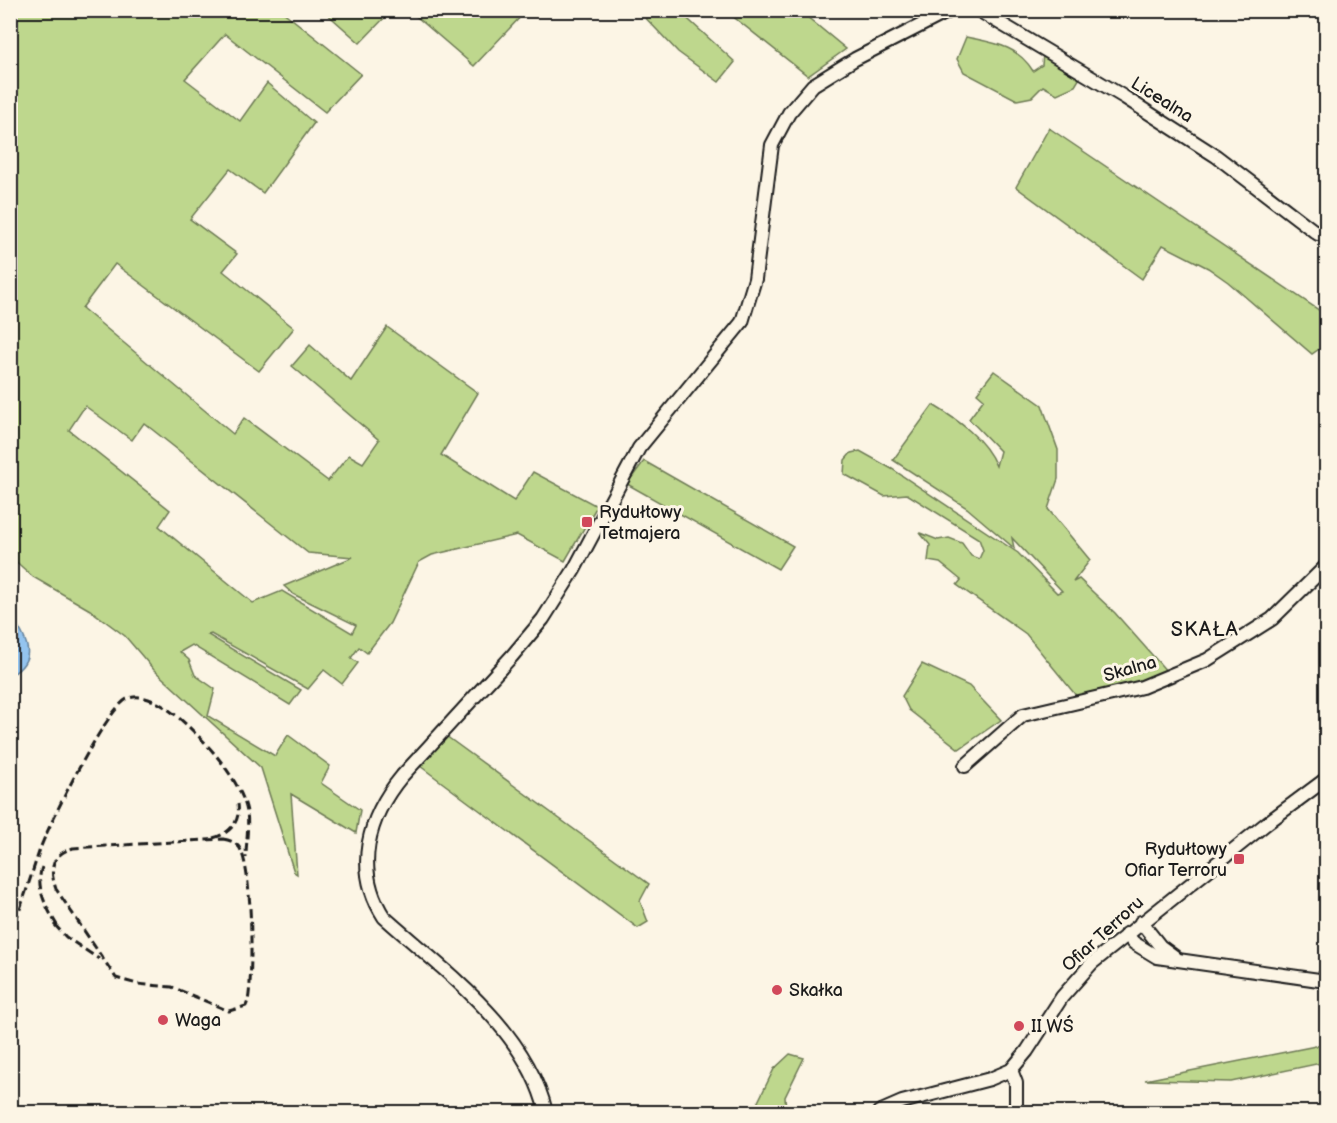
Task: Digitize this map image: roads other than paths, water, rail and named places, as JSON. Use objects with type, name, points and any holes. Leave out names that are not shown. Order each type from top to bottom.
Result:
[{"type":"street","points":[[546,1113],[537,1084],[517,1048],[495,1019],[384,917],[376,906],[367,870],[368,842],[374,818],[387,794],[402,776],[543,619],[574,570],[639,448],[742,322],[754,279],[772,145],[789,113],[813,85],[855,58],[951,10]]},
{"type":"street","name":"Licealna","points":[[978,10],[1124,97],[1216,156],[1318,234]]},
{"type":"street","name":"Skalna","points":[[965,766],[1023,715],[1142,687],[1207,660],[1272,619],[1326,566]]},
{"type":"street","name":"Ofiar Terroru","points":[[1011,1070],[1073,984],[1092,963],[1141,922],[1326,779]]},
{"type":"street","points":[[1141,922],[1160,946],[1182,960]]},
{"type":"street","points":[[1126,934],[1150,955],[1326,981]]},
{"type":"street","points":[[879,1113],[902,1102],[990,1079],[1011,1070],[1016,1083],[1016,1113]]},
{"type":"water","points":[[10,613],[24,638],[28,654],[20,668],[11,675]]},
{"type":"railway","points":[[10,935],[40,849],[80,766],[107,721],[129,698],[147,698],[174,713],[203,740],[219,759],[234,780],[247,812],[246,858]]},
{"type":"railway","points":[[213,838],[224,834],[236,822],[238,804]]},
{"type":"railway","points":[[223,839],[239,847],[244,858],[247,876],[251,946],[250,988],[246,1006],[229,1011],[172,987],[137,984],[116,978],[56,889],[53,875],[56,859],[73,848],[223,839]]},
{"type":"railway","points":[[42,867],[41,892],[60,930]]},
{"type":"railway","points":[[54,924],[66,937],[99,959]]},
{"type":"place","name":"Rydułtowy Tetmajera","points":[[587,522]]},
{"type":"place","name":"Rydułtowy Ofiar Terroru","points":[[1239,859]]},
{"type":"place","name":"Skałka","points":[[777,990]]},
{"type":"place","name":"Waga","points":[[163,1020]]},
{"type":"place","name":"II WŚ","points":[[1019,1026]]},
{"type":"district","name":"SKAŁA","points":[[1205,630]]}]
